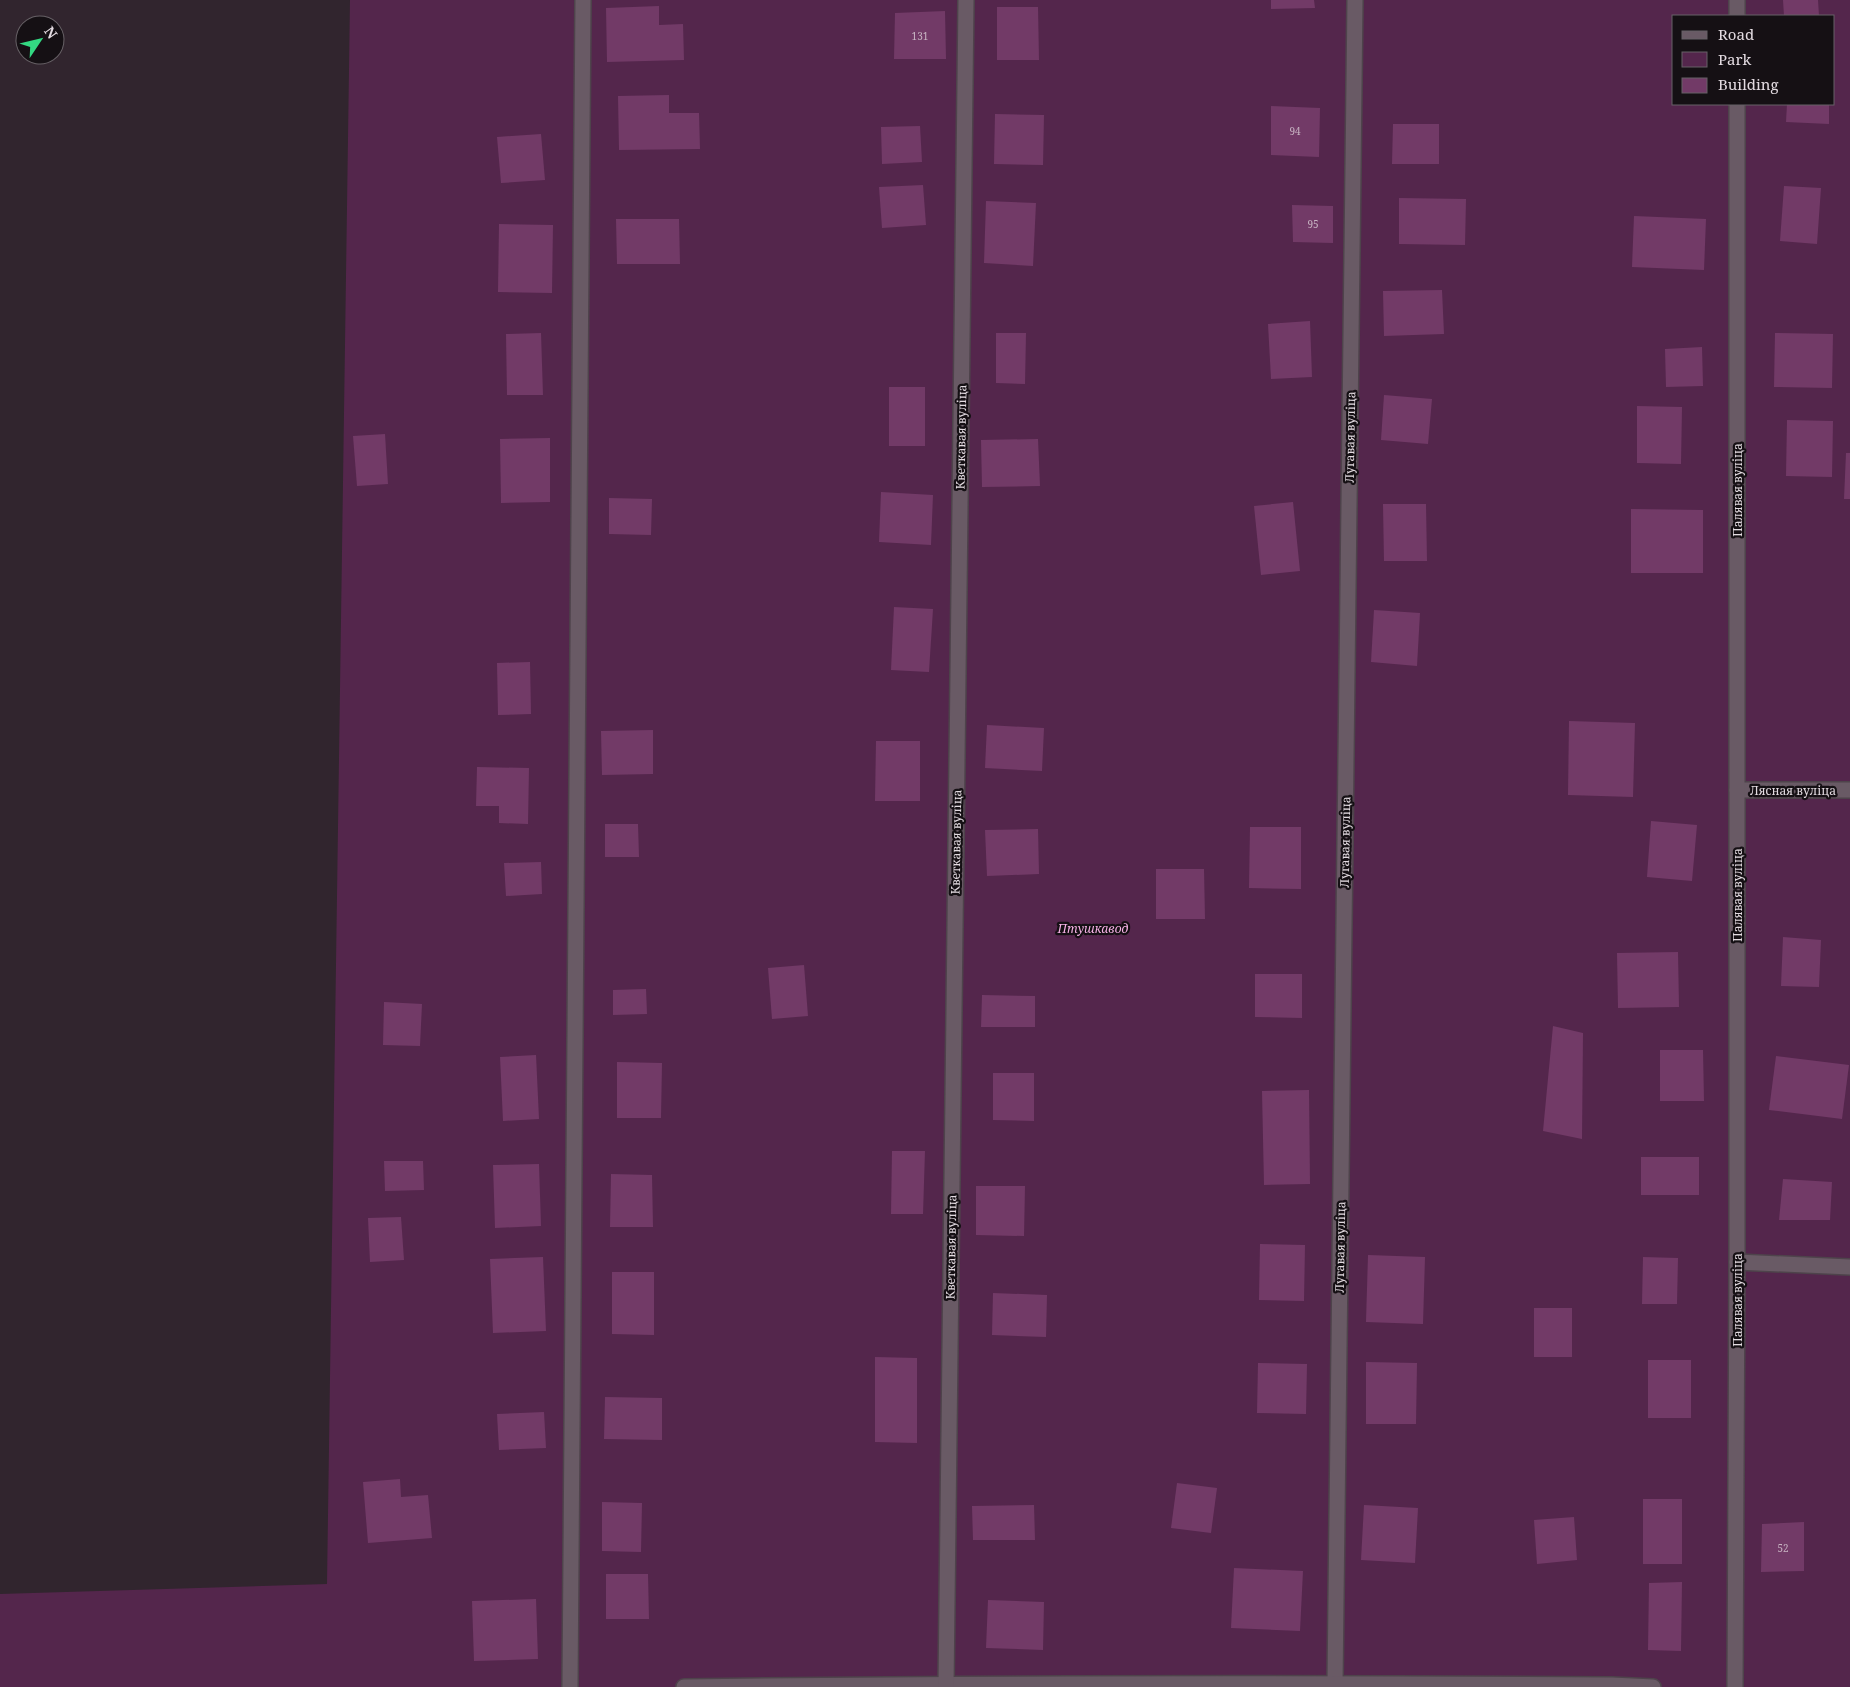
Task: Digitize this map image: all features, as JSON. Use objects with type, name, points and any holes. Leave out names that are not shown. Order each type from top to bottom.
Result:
[{"type":"street","points":[[570,1687],[583,0]]},
{"type":"street","name":"Кветкавая вуліца","points":[[946,1685],[966,0]]},
{"type":"street","name":"Лугавая вуліца","points":[[1335,1684],[1355,0]]},
{"type":"street","points":[[1737,0],[1737,15]]},
{"type":"street","name":"Палявая вуліца","points":[[1735,1687],[1737,105]]},
{"type":"street","name":"Лясная вуліца","points":[[1737,790],[1850,790]]},
{"type":"street","points":[[1737,1262],[1850,1267]]},
{"type":"street","points":[[684,1687],[946,1685],[1278,1686],[1335,1684],[1653,1687]]},
{"type":"green space","name":"Птушкавод","points":[[350,0],[1850,0],[1850,1687],[0,1687],[0,1594],[327,1584]]},
{"type":"building","points":[[1271,0],[1314,0],[1315,8],[1271,9]]},
{"type":"building","points":[[1783,0],[1818,0],[1819,15],[1784,15]]},
{"type":"building","points":[[659,6],[659,25],[683,24],[684,60],[607,62],[606,8]]},
{"type":"building","points":[[997,7],[1038,7],[1039,60],[997,60]]},
{"type":"building","points":[[945,11],[946,59],[894,59],[895,13]]},
{"type":"building","points":[[669,95],[669,113],[699,113],[700,149],[619,150],[618,96]]},
{"type":"building","points":[[1787,105],[1829,105],[1829,124],[1786,122]]},
{"type":"building","points":[[1271,106],[1320,108],[1319,157],[1271,155]]},
{"type":"building","points":[[995,114],[1044,115],[1043,165],[994,164]]},
{"type":"building","points":[[1393,124],[1439,124],[1439,164],[1392,164]]},
{"type":"building","points":[[920,126],[922,162],[882,164],[881,127]]},
{"type":"building","points":[[541,134],[545,180],[501,183],[497,137]]},
{"type":"building","points":[[923,185],[926,225],[882,228],[879,187]]},
{"type":"building","points":[[1784,186],[1821,188],[1817,244],[1780,241]]},
{"type":"building","points":[[1399,198],[1466,199],[1465,245],[1399,244]]},
{"type":"building","points":[[986,201],[1036,203],[1033,266],[984,263]]},
{"type":"building","points":[[1292,205],[1333,206],[1333,243],[1293,242]]},
{"type":"building","points":[[1634,216],[1706,219],[1704,270],[1632,267]]},
{"type":"building","points":[[616,219],[679,219],[680,264],[617,264]]},
{"type":"building","points":[[499,224],[553,225],[552,293],[498,292]]},
{"type":"building","points":[[1442,290],[1444,334],[1384,336],[1383,291]]},
{"type":"building","points":[[1310,321],[1312,377],[1271,379],[1268,324]]},
{"type":"building","points":[[541,333],[543,395],[507,395],[506,334]]},
{"type":"building","points":[[996,333],[1026,333],[1025,384],[996,383]]},
{"type":"building","points":[[1775,333],[1833,334],[1832,388],[1774,387]]},
{"type":"building","points":[[1702,347],[1703,386],[1666,387],[1665,349]]},
{"type":"building","points":[[889,387],[925,387],[925,446],[889,446]]},
{"type":"building","points":[[1384,395],[1432,399],[1428,444],[1381,440]]},
{"type":"building","points":[[1637,406],[1682,407],[1681,464],[1637,463]]},
{"type":"building","points":[[1787,420],[1833,421],[1832,477],[1786,476]]},
{"type":"building","points":[[385,434],[388,484],[357,486],[353,436]]},
{"type":"building","points":[[550,438],[550,502],[501,503],[500,439]]},
{"type":"building","points":[[1038,439],[1040,486],[982,487],[981,440]]},
{"type":"building","points":[[1846,453],[1850,453],[1850,499],[1844,499]]},
{"type":"building","points":[[881,492],[933,495],[931,545],[879,542]]},
{"type":"building","points":[[609,498],[652,499],[651,535],[609,534]]},
{"type":"building","points":[[1293,502],[1300,571],[1261,575],[1254,506]]},
{"type":"building","points":[[1383,504],[1426,504],[1427,561],[1384,561]]},
{"type":"building","points":[[1631,509],[1703,510],[1703,573],[1631,573]]},
{"type":"building","points":[[894,607],[933,609],[929,672],[891,670]]},
{"type":"building","points":[[1374,610],[1420,613],[1417,666],[1371,662]]},
{"type":"building","points":[[530,662],[531,714],[498,715],[497,663]]},
{"type":"building","points":[[1569,721],[1635,723],[1633,797],[1568,795]]},
{"type":"building","points":[[987,725],[1044,728],[1042,771],[985,768]]},
{"type":"building","points":[[653,730],[653,774],[602,775],[601,731]]},
{"type":"building","points":[[876,741],[920,741],[920,801],[875,801]]},
{"type":"building","points":[[477,767],[529,768],[528,824],[499,823],[499,806],[476,806]]},
{"type":"building","points":[[1651,821],[1697,825],[1692,881],[1647,877]]},
{"type":"building","points":[[605,824],[638,824],[639,857],[605,857]]},
{"type":"building","points":[[1250,827],[1301,827],[1301,889],[1249,888]]},
{"type":"building","points":[[1038,829],[1039,874],[987,876],[985,830]]},
{"type":"building","points":[[541,862],[542,894],[506,896],[504,863]]},
{"type":"building","points":[[1156,869],[1204,869],[1205,919],[1156,919]]},
{"type":"building","points":[[1783,937],[1821,940],[1819,987],[1781,986]]},
{"type":"building","points":[[1678,952],[1679,1007],[1618,1008],[1617,953]]},
{"type":"building","points":[[804,965],[808,1016],[772,1019],[768,968]]},
{"type":"building","points":[[1255,974],[1302,974],[1302,1018],[1255,1017]]},
{"type":"building","points":[[646,989],[647,1014],[613,1015],[613,990]]},
{"type":"building","points":[[982,995],[1035,996],[1035,1027],[981,1027]]},
{"type":"building","points":[[384,1002],[422,1004],[420,1046],[383,1045]]},
{"type":"building","points":[[1553,1026],[1583,1033],[1582,1139],[1543,1131]]},
{"type":"building","points":[[1660,1050],[1703,1050],[1704,1101],[1660,1101]]},
{"type":"building","points":[[536,1055],[539,1119],[503,1121],[500,1057]]},
{"type":"building","points":[[1776,1056],[1849,1065],[1842,1119],[1769,1110]]},
{"type":"building","points":[[617,1062],[662,1063],[661,1118],[617,1118]]},
{"type":"building","points":[[993,1073],[1034,1073],[1034,1121],[993,1120]]},
{"type":"building","points":[[1309,1090],[1310,1184],[1264,1185],[1262,1091]]},
{"type":"building","points":[[892,1151],[925,1151],[923,1214],[891,1214]]},
{"type":"building","points":[[1641,1157],[1699,1157],[1699,1195],[1641,1195]]},
{"type":"building","points":[[384,1161],[423,1161],[424,1190],[385,1191]]},
{"type":"building","points":[[539,1164],[541,1226],[495,1228],[493,1165]]},
{"type":"building","points":[[611,1174],[652,1175],[653,1227],[610,1227]]},
{"type":"building","points":[[1783,1179],[1832,1182],[1830,1220],[1779,1220]]},
{"type":"building","points":[[976,1186],[1025,1186],[1024,1236],[976,1235]]},
{"type":"building","points":[[401,1217],[404,1260],[370,1262],[368,1218]]},
{"type":"building","points":[[1260,1244],[1305,1245],[1304,1301],[1259,1300]]},
{"type":"building","points":[[1368,1255],[1425,1257],[1423,1324],[1366,1322]]},
{"type":"building","points":[[543,1257],[546,1331],[493,1333],[490,1259]]},
{"type":"building","points":[[1643,1257],[1678,1258],[1677,1304],[1642,1304]]},
{"type":"building","points":[[612,1272],[654,1272],[654,1335],[612,1334]]},
{"type":"building","points":[[993,1293],[1047,1295],[1046,1337],[992,1335]]},
{"type":"building","points":[[1534,1308],[1572,1308],[1572,1357],[1534,1357]]},
{"type":"building","points":[[875,1357],[917,1358],[917,1443],[875,1442]]},
{"type":"building","points":[[1648,1360],[1691,1360],[1691,1418],[1648,1418]]},
{"type":"building","points":[[1366,1362],[1417,1363],[1416,1424],[1366,1424]]},
{"type":"building","points":[[1258,1363],[1307,1364],[1306,1414],[1257,1413]]},
{"type":"building","points":[[605,1397],[662,1398],[662,1440],[604,1439]]},
{"type":"building","points":[[544,1412],[546,1448],[499,1450],[497,1414]]},
{"type":"building","points":[[400,1479],[401,1497],[428,1495],[432,1538],[368,1543],[363,1482]]},
{"type":"building","points":[[1177,1483],[1217,1488],[1211,1533],[1171,1528]]},
{"type":"building","points":[[1643,1499],[1682,1499],[1682,1564],[1643,1564]]},
{"type":"building","points":[[602,1502],[642,1503],[641,1552],[602,1551]]},
{"type":"building","points":[[1034,1505],[1035,1540],[973,1540],[972,1506]]},
{"type":"building","points":[[1364,1505],[1418,1508],[1415,1563],[1361,1560]]},
{"type":"building","points":[[1574,1517],[1577,1560],[1537,1564],[1534,1520]]},
{"type":"building","points":[[1804,1522],[1804,1571],[1761,1572],[1762,1524]]},
{"type":"building","points":[[1234,1568],[1303,1571],[1300,1631],[1231,1628]]},
{"type":"building","points":[[606,1574],[648,1574],[649,1619],[606,1619]]},
{"type":"building","points":[[1682,1582],[1681,1651],[1648,1650],[1649,1583]]},
{"type":"building","points":[[536,1599],[538,1659],[474,1661],[472,1601]]},
{"type":"building","points":[[988,1600],[1044,1602],[1043,1650],[986,1648]]}]
